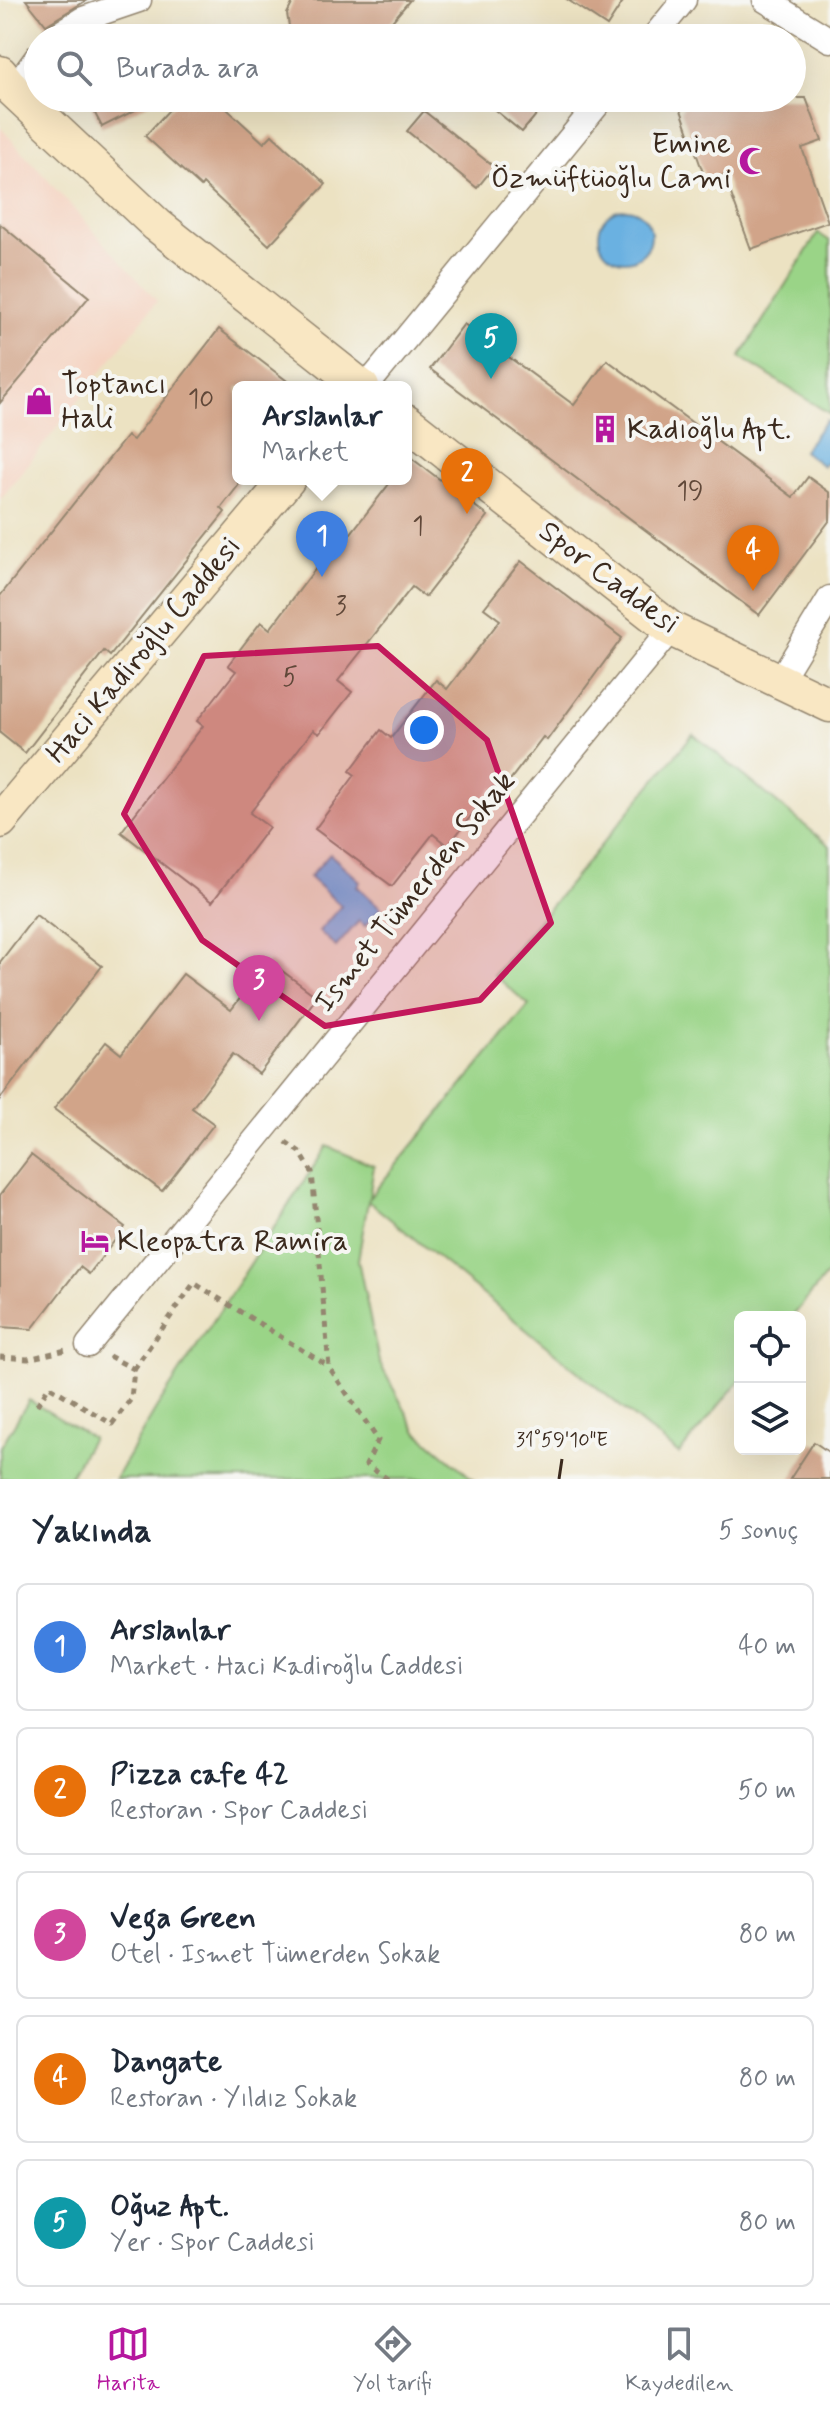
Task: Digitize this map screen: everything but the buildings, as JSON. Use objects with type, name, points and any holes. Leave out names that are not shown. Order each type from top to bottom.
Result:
[{"type":"street","points":[[75,24],[139,0]]},
{"type":"street","points":[[664,24],[684,0]]},
{"type":"street","points":[[765,0],[804,24]]},
{"type":"street","points":[[806,25],[830,40]]},
{"type":"street","points":[[24,68],[7,82],[24,98]]},
{"type":"street","points":[[38,112],[157,225],[356,381]]},
{"type":"street","points":[[369,381],[591,112]]},
{"type":"street","name":"Spor Caddesi","points":[[412,426],[671,629],[830,705]]},
{"type":"street","name":"Haci Kadiroğlu Caddesi","points":[[0,821],[283,485]]},
{"type":"street","points":[[779,682],[830,598]]},
{"type":"street","name":"Ismet Tümerden Sokak","points":[[88,1345],[671,629]]},
{"type":"path","points":[[266,1127],[300,1152],[312,1172],[329,1367]]},
{"type":"path","points":[[37,1405],[49,1386],[112,1424],[131,1399],[134,1369],[194,1283],[329,1367],[378,1440],[366,1465],[388,1479]]},
{"type":"path","points":[[0,1357],[28,1359],[88,1345],[134,1369]]},
{"type":"highlighted area","points":[[378,646],[487,740],[551,923],[480,1000],[325,1026],[202,940],[124,814],[204,656]]},
{"type":"shaded area","name":"Toptancı Hali","points":[[0,127],[157,301],[0,500]]},
{"type":"green space","points":[[818,233],[830,241],[830,414],[740,357]]},
{"type":"green space","points":[[693,734],[830,846],[830,1271],[797,1311],[734,1311],[734,1387],[679,1454],[368,1201],[358,1260],[379,1362],[417,1432],[473,1479],[115,1479],[156,1409],[327,1146],[374,1166],[369,1198],[529,1005],[494,975]]},
{"type":"green space","points":[[29,1400],[92,1438],[68,1479],[0,1479],[0,1448]]},
{"type":"water","points":[[625,209],[643,217],[651,235],[643,253],[625,261],[607,253],[599,235],[607,217]]},
{"type":"water","points":[[826,420],[830,423],[830,466],[825,463],[823,466],[803,451]]},
{"type":"water","points":[[330,854],[360,881],[357,886],[381,908],[365,926],[359,921],[336,947],[319,931],[341,906],[309,877]]},
{"type":"place","name":"Emine Özmüftüoğlu Cami","points":[[753,161]]},
{"type":"place","name":"Oğuz Apt.","points":[[491,379]]},
{"type":"place","name":"Toptancı Hali","points":[[39,401]]},
{"type":"place","name":"Kadıoğlu Apt.","points":[[605,429]]},
{"type":"place","name":"Pizza cafe 42","points":[[467,514]]},
{"type":"place","name":"Arslanlar","points":[[322,577]]},
{"type":"place","name":"Dangate","points":[[753,591]]},
{"type":"place","name":"Vega Green","points":[[259,1021]]},
{"type":"place","name":"Kleopatra Ramira","points":[[95,1241]]}]
